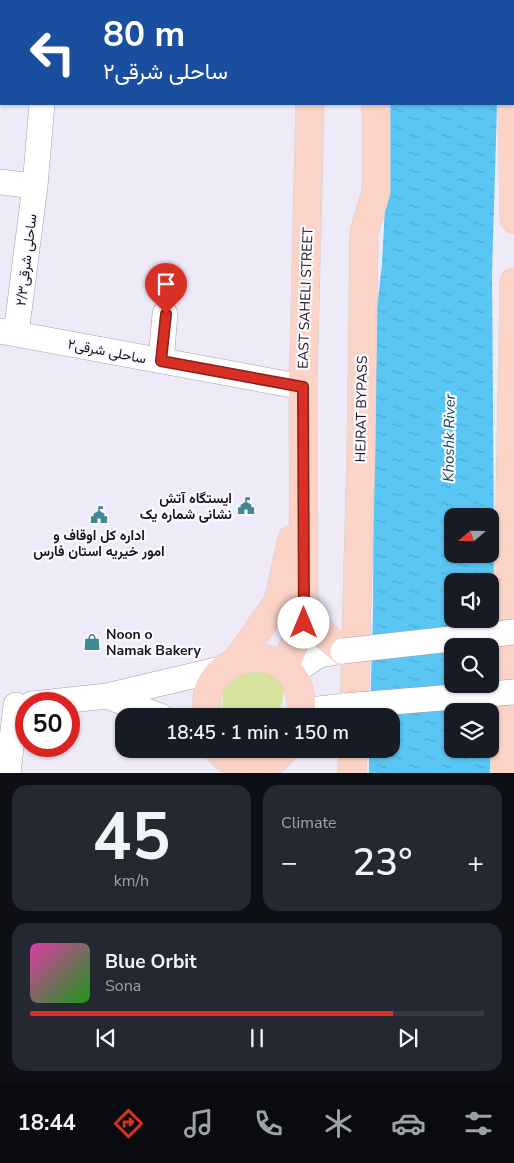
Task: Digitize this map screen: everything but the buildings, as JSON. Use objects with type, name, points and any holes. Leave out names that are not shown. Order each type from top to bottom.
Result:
[{"type":"main road","name":"EAST SAHELI STREET","points":[[287,671],[304,623],[303,387],[310,105]]},
{"type":"main road","points":[[359,105],[364,232]]},
{"type":"main road","name":"HEJRAT BYPASS","points":[[349,708],[361,448],[364,232],[376,192],[376,105]]},
{"type":"main road","points":[[512,105],[514,219]]},
{"type":"main road","points":[[505,773],[514,282]]},
{"type":"main road","name":"EAST SAHELI STREET","points":[[206,708],[209,690],[216,676],[231,664],[278,602],[303,492]]},
{"type":"main road","points":[[304,600],[317,630],[343,651]]},
{"type":"main road","points":[[231,664],[248,658],[258,658],[268,660],[287,671],[298,686],[301,708]]},
{"type":"main road","points":[[219,758],[248,766],[270,763]]},
{"type":"main road","points":[[352,758],[352,773]]},
{"type":"street","name":"ساحلی شرقی۲/۳","points":[[8,333],[35,186],[42,105]]},
{"type":"street","points":[[0,182],[35,186]]},
{"type":"street","points":[[161,361],[166,314]]},
{"type":"street","name":"ساحلی شرقی۲","points":[[8,333],[303,387]]},
{"type":"street","points":[[287,671],[319,655],[514,632]]},
{"type":"street","points":[[80,699],[107,696],[231,664]]},
{"type":"street","points":[[375,708],[514,692]]},
{"type":"street","points":[[107,696],[139,708]]},
{"type":"street","points":[[8,773],[15,725]]},
{"type":"green space","points":[[258,662],[285,682],[280,708],[222,708],[223,692],[237,674]]},
{"type":"water","name":"Khoshk River","points":[[389,105],[497,105],[492,273],[494,508],[444,508],[444,563],[494,563],[493,573],[444,573],[444,628],[493,628],[492,638],[444,638],[444,693],[491,693],[491,703],[444,703],[444,758],[490,758],[490,773],[369,773],[369,758],[400,758],[400,708],[370,708],[377,308],[382,264]]},
{"type":"place","name":"ایستگاه آتش نشانی شماره یک","points":[[246,506]]},
{"type":"place","name":"اداره کل اوقاف و امور خیریه استان فارس","points":[[99,515]]},
{"type":"place","name":"Noon o Namak Bakery","points":[[92,642]]},
{"type":"route","points":[[166,314],[161,361],[303,387],[304,623]]}]
